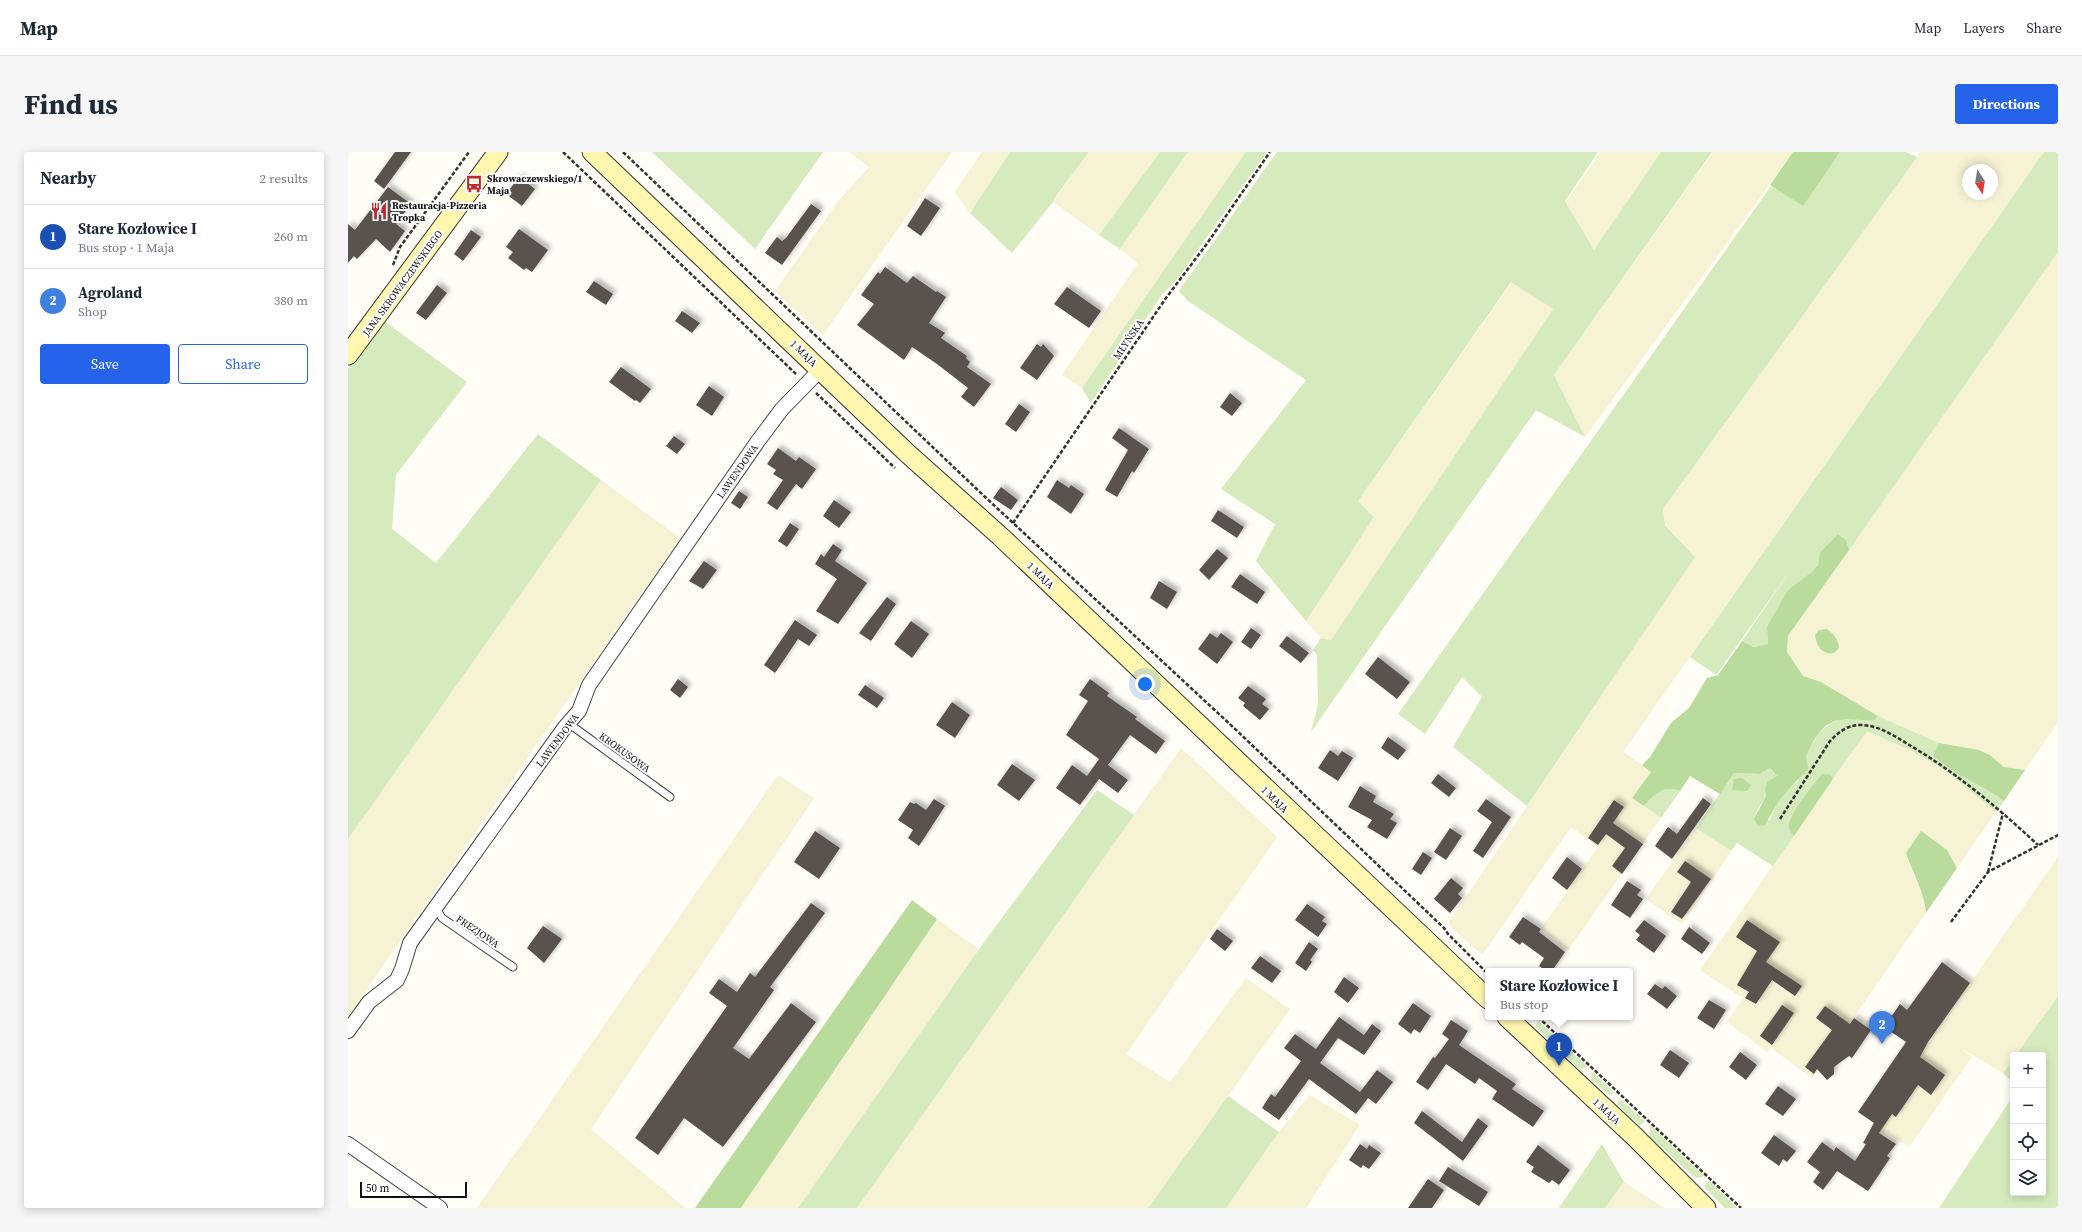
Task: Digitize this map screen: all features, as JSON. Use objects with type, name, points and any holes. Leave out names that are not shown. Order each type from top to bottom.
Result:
[{"type":"street","name":"JANA SKROWACZEWSKIEGO","points":[[348,355],[498,152]]},
{"type":"street","name":"1 MAJA","points":[[592,152],[821,369],[907,453],[1000,536],[1485,996]]},
{"type":"street","name":"LAWENDOWA","points":[[348,1031],[369,1002],[397,980],[410,943],[568,724],[579,711],[589,685],[758,441],[782,409],[821,369]]},
{"type":"street","name":"1 MAJA","points":[[1510,1020],[1634,1136],[1706,1208]]},
{"type":"street","points":[[348,1144],[440,1208]]},
{"type":"lane","name":"KROKUSOWA","points":[[568,724],[670,797]]},
{"type":"lane","name":"FREZJOWA","points":[[436,908],[442,918],[513,967]]},
{"type":"path","points":[[400,247],[469,152]]},
{"type":"path","points":[[563,152],[895,468]]},
{"type":"path","points":[[624,152],[1014,523],[1414,899],[1485,971]]},
{"type":"path","name":"MŁYŃSKA","points":[[1000,536],[1014,523],[1166,298],[1206,245],[1270,152]]},
{"type":"path","points":[[1780,819],[1830,741],[1839,731],[1850,726],[1874,726],[1896,737],[1945,766],[2003,813],[2038,845]]},
{"type":"path","points":[[1952,922],[1988,872],[2003,813]]},
{"type":"path","points":[[1988,872],[2058,835]]},
{"type":"path","points":[[1541,1020],[1741,1208]]},
{"type":"shaded area","points":[[849,152],[952,152],[823,335],[775,291],[839,200],[869,167]]},
{"type":"shaded area","points":[[982,152],[1010,152],[970,213],[955,192]]},
{"type":"shaded area","points":[[1088,152],[1160,152],[1099,235],[1053,202]]},
{"type":"shaded area","points":[[1188,152],[1246,152],[1082,388],[1062,375],[1138,263],[1120,249]]},
{"type":"shaded area","points":[[1601,152],[1663,152],[1593,252],[1566,202]]},
{"type":"shaded area","points":[[1713,152],[1793,152],[1585,437],[1554,375]]},
{"type":"shaded area","points":[[1920,152],[2044,152],[1623,752],[1651,771],[1633,798],[1661,818],[1568,950],[1541,929],[1598,847],[1571,827],[1482,955],[1448,924],[1695,557],[1665,524],[1663,509]]},
{"type":"shaded area","points":[[2058,252],[2058,723],[2025,770],[2004,767],[1990,755],[1979,750],[1939,743],[1878,716],[1821,682],[1803,676],[1787,652],[1788,636]]},
{"type":"shaded area","points":[[1512,282],[1553,309],[1331,640],[1321,638],[1306,621],[1374,517],[1358,501]]},
{"type":"shaded area","points":[[601,480],[680,538],[348,1016],[348,837]]},
{"type":"shaded area","points":[[1867,731],[1914,752],[1943,769],[1996,812],[1957,868],[1947,850],[1906,853],[1925,901],[1926,913],[1812,1078],[1771,1048],[1767,1052],[1727,1022],[1743,998],[1700,970]]},
{"type":"shaded area","points":[[1181,748],[1277,837],[1126,1054],[1170,1082],[1246,978],[1290,1009],[1148,1208],[857,1208]]},
{"type":"shaded area","points":[[778,775],[814,798],[591,1129],[685,1208],[477,1208]]},
{"type":"shaded area","points":[[1696,828],[1731,851],[1682,924],[1646,899]]},
{"type":"shaded area","points":[[2058,857],[2058,996],[2018,1052],[2010,1052],[2010,1063],[2003,1073],[1962,1049],[1972,1057],[1909,1147],[1885,1131],[1882,1135],[1870,1127]]},
{"type":"shaded area","points":[[937,919],[979,949],[798,1208],[741,1208]]},
{"type":"shaded area","points":[[1310,1095],[1360,1125],[1306,1208],[1226,1208],[1279,1132]]},
{"type":"shaded area","points":[[1624,1182],[1664,1208],[1605,1208]]},
{"type":"green space","points":[[652,152],[823,152],[755,249]]},
{"type":"green space","points":[[1010,152],[1089,152],[1053,202],[1012,253],[970,213]]},
{"type":"green space","points":[[1160,152],[1188,152],[1120,249],[1099,235]]},
{"type":"green space","points":[[1246,152],[1267,152],[1178,278],[1161,296],[1091,403],[1082,388]]},
{"type":"green space","points":[[1277,152],[1598,152],[1565,201],[1594,250],[1661,152],[1712,152],[1554,375],[1585,437],[1536,410],[1311,732],[1318,704],[1317,655],[1313,650],[1321,638],[1331,640],[1553,309],[1511,282],[1358,501],[1374,517],[1306,621],[1256,561],[1275,524],[1221,489],[1306,380],[1188,301],[1179,291]]},
{"type":"green space","points":[[1793,152],[1840,152],[1803,206],[1770,185]]},
{"type":"green space","points":[[1840,152],[1906,152],[1917,157],[1663,509],[1665,525],[1695,557],[1527,806],[1453,747],[1482,697],[1462,677],[1425,734],[1398,714],[1771,186],[1804,203]]},
{"type":"green space","points":[[2044,152],[2058,152],[2058,252],[1849,550],[1846,540],[1838,534],[1820,552],[1818,565],[1767,627],[1768,644],[1754,647],[1742,641],[1790,571],[1716,675],[1690,657]]},
{"type":"green space","points":[[384,321],[467,382],[396,475],[392,529],[436,563],[538,434],[601,480],[348,839],[348,369]]},
{"type":"green space","points":[[1838,534],[1846,540],[1849,550],[1788,636],[1787,652],[1803,676],[1821,682],[1878,716],[1874,721],[1847,719],[1835,721],[1825,726],[1814,740],[1806,756],[1808,769],[1780,799],[1765,825],[1758,826],[1754,819],[1766,796],[1765,790],[1767,782],[1777,776],[1770,768],[1760,774],[1734,773],[1720,794],[1690,776],[1680,791],[1673,789],[1663,790],[1656,794],[1644,806],[1632,798],[1651,772],[1642,765],[1650,757],[1671,723],[1689,708],[1707,678],[1718,675],[1742,641],[1754,647],[1768,644],[1767,627],[1788,590],[1812,572],[1818,565],[1820,552]]},
{"type":"green space","points":[[1827,629],[1834,635],[1838,642],[1839,648],[1834,653],[1826,653],[1818,646],[1815,635],[1819,630]]},
{"type":"green space","points":[[1878,716],[1939,743],[1933,756],[1957,774],[1984,788],[2004,801],[1996,812],[1943,769],[1914,752],[1867,731],[1833,779],[1831,775],[1801,803],[1789,828],[1794,836],[1773,866],[1737,843],[1731,851],[1696,828],[1734,773],[1760,774],[1770,768],[1777,776],[1765,790],[1766,796],[1755,814],[1769,821],[1779,799],[1798,781],[1807,763],[1806,756],[1817,736],[1827,726],[1833,722],[1841,720],[1852,719],[1874,721]]},
{"type":"green space","points":[[1939,743],[1979,750],[1990,755],[2004,767],[2025,770],[2004,801],[1984,788],[1957,774],[1933,756]]},
{"type":"green space","points":[[1822,774],[1831,775],[1833,779],[1794,836],[1789,828],[1792,816],[1796,808]]},
{"type":"green space","points":[[1742,778],[1751,785],[1747,791],[1732,790],[1734,779]]},
{"type":"green space","points":[[1670,788],[1680,791],[1661,818],[1644,806],[1659,791]]},
{"type":"green space","points":[[1097,790],[1134,815],[857,1208],[798,1208],[979,949]]},
{"type":"green space","points":[[1921,831],[1947,850],[1957,868],[1926,913],[1921,890],[1906,853]]},
{"type":"green space","points":[[912,900],[937,919],[741,1208],[695,1208]]},
{"type":"green space","points":[[2058,996],[2058,1208],[1939,1208],[2010,1101],[2010,1196],[2046,1196],[2046,1052],[2018,1052]]},
{"type":"green space","points":[[1538,1021],[1553,1034],[1547,1038],[1535,1027]]},
{"type":"green space","points":[[1557,1039],[1587,1066],[1586,1068],[1579,1069],[1557,1048],[1554,1043]]},
{"type":"green space","points":[[2010,1063],[2010,1080],[2003,1073]]},
{"type":"green space","points":[[1593,1072],[1614,1093],[1609,1095],[1590,1079]]},
{"type":"green space","points":[[1228,1096],[1279,1132],[1226,1208],[1148,1208]]},
{"type":"green space","points":[[1620,1099],[1645,1121],[1640,1125],[1638,1124],[1617,1104]]},
{"type":"green space","points":[[1650,1125],[1704,1176],[1698,1178],[1694,1177],[1649,1136]]},
{"type":"green space","points":[[1602,1144],[1624,1182],[1605,1208],[1559,1208]]},
{"type":"green space","points":[[1709,1180],[1737,1208],[1725,1208],[1706,1189],[1704,1186]]},
{"type":"building","points":[[395,152],[411,152],[384,189],[374,181]]},
{"type":"building","points":[[519,177],[535,189],[522,206],[506,194]]},
{"type":"building","points":[[388,187],[411,204],[396,224],[405,231],[390,252],[376,239],[357,259],[354,256],[348,263],[348,224],[355,230]]},
{"type":"building","points":[[925,198],[940,208],[921,236],[907,226]]},
{"type":"building","points":[[811,204],[821,211],[782,265],[765,253],[777,237],[782,241],[786,238]]},
{"type":"building","points":[[519,229],[548,250],[532,272],[526,268],[524,270],[508,258],[513,252],[506,247]]},
{"type":"building","points":[[471,230],[481,237],[463,261],[454,254]]},
{"type":"building","points":[[885,267],[907,283],[913,276],[946,297],[929,323],[945,333],[941,338],[967,356],[966,358],[970,362],[967,367],[991,384],[974,407],[961,397],[968,388],[937,364],[912,347],[904,360],[857,325],[874,304],[861,295],[878,272],[880,274]]},
{"type":"building","points":[[594,281],[613,294],[606,305],[586,292]]},
{"type":"building","points":[[437,285],[447,293],[426,320],[416,313]]},
{"type":"building","points":[[1067,287],[1101,311],[1089,328],[1054,304]]},
{"type":"building","points":[[682,311],[700,323],[692,333],[675,321]]},
{"type":"building","points":[[1037,344],[1041,347],[1043,344],[1054,356],[1037,380],[1020,368]]},
{"type":"building","points":[[621,367],[651,389],[640,403],[609,382]]},
{"type":"building","points":[[709,386],[724,397],[712,416],[696,405]]},
{"type":"building","points":[[1230,393],[1242,403],[1232,416],[1220,407]]},
{"type":"building","points":[[1019,404],[1030,412],[1016,432],[1005,424]]},
{"type":"building","points":[[1119,428],[1149,449],[1134,473],[1132,471],[1117,497],[1105,490],[1128,450],[1112,438]]},
{"type":"building","points":[[674,436],[685,444],[677,454],[666,446]]},
{"type":"building","points":[[778,448],[796,461],[799,457],[816,469],[802,489],[796,484],[777,510],[767,503],[783,480],[773,474],[776,470],[767,464]]},
{"type":"building","points":[[1057,480],[1069,488],[1071,485],[1084,494],[1071,514],[1047,497]]},
{"type":"building","points":[[1001,487],[1018,500],[1011,510],[993,498]]},
{"type":"building","points":[[739,491],[748,497],[740,509],[731,503]]},
{"type":"building","points":[[834,500],[851,512],[839,528],[823,516]]},
{"type":"building","points":[[1218,510],[1244,527],[1237,538],[1211,521]]},
{"type":"building","points":[[790,523],[799,529],[787,547],[778,541]]},
{"type":"building","points":[[833,544],[842,550],[835,561],[867,583],[838,624],[816,611],[837,579],[815,564],[821,554],[824,557]]},
{"type":"building","points":[[1217,549],[1228,558],[1209,580],[1199,570]]},
{"type":"building","points":[[704,561],[717,570],[703,589],[689,581]]},
{"type":"building","points":[[1240,574],[1265,592],[1257,604],[1231,587]]},
{"type":"building","points":[[1159,581],[1177,592],[1167,609],[1150,598]]},
{"type":"building","points":[[887,597],[896,604],[871,641],[859,633]]},
{"type":"building","points":[[795,620],[817,635],[809,646],[798,639],[775,673],[764,665]]},
{"type":"building","points":[[911,621],[929,634],[912,658],[894,644]]},
{"type":"building","points":[[1251,628],[1261,635],[1251,649],[1241,642]]},
{"type":"building","points":[[1210,633],[1217,638],[1221,633],[1233,642],[1217,664],[1198,649]]},
{"type":"building","points":[[1287,636],[1309,653],[1301,663],[1279,646]]},
{"type":"building","points":[[1378,657],[1410,682],[1397,699],[1365,674]]},
{"type":"building","points":[[678,679],[688,687],[680,698],[670,690]]},
{"type":"building","points":[[1090,679],[1109,693],[1107,696],[1137,717],[1135,719],[1165,741],[1156,754],[1130,735],[1108,765],[1128,780],[1118,793],[1099,779],[1080,805],[1056,788],[1072,765],[1087,776],[1099,759],[1066,735],[1088,701],[1079,695]]},
{"type":"building","points":[[865,685],[884,698],[877,708],[858,695]]},
{"type":"building","points":[[1248,686],[1266,699],[1262,704],[1269,709],[1260,720],[1243,706],[1245,703],[1238,698]]},
{"type":"building","points":[[952,702],[970,715],[955,738],[936,725]]},
{"type":"building","points":[[1388,737],[1406,750],[1398,760],[1381,748]]},
{"type":"building","points":[[1330,750],[1338,756],[1342,751],[1353,758],[1338,781],[1318,768]]},
{"type":"building","points":[[1012,764],[1035,780],[1019,801],[997,785]]},
{"type":"building","points":[[1438,774],[1456,788],[1449,797],[1431,783]]},
{"type":"building","points":[[1360,786],[1376,796],[1373,802],[1394,814],[1390,819],[1397,823],[1387,839],[1367,827],[1372,820],[1348,807]]},
{"type":"building","points":[[1703,798],[1711,804],[1672,859],[1655,846],[1668,827],[1677,834]]},
{"type":"building","points":[[934,799],[945,806],[919,846],[908,838],[913,830],[898,820],[910,802],[914,804],[916,803],[926,810]]},
{"type":"building","points":[[1486,799],[1511,817],[1483,858],[1473,851],[1492,822],[1477,811]]},
{"type":"building","points":[[1614,800],[1624,807],[1613,823],[1643,844],[1622,874],[1612,866],[1625,848],[1606,834],[1598,845],[1588,838]]},
{"type":"building","points":[[1450,828],[1462,836],[1446,860],[1434,852]]},
{"type":"building","points":[[815,831],[840,848],[819,879],[794,862]]},
{"type":"building","points":[[1423,852],[1432,858],[1421,875],[1412,869]]},
{"type":"building","points":[[1567,857],[1582,869],[1567,890],[1552,878]]},
{"type":"building","points":[[1685,861],[1711,879],[1682,919],[1671,912],[1691,882],[1677,872]]},
{"type":"building","points":[[1451,878],[1463,888],[1458,894],[1462,898],[1450,913],[1434,899]]},
{"type":"building","points":[[1627,881],[1641,890],[1637,895],[1643,899],[1630,918],[1611,905]]},
{"type":"building","points":[[811,903],[825,913],[770,987],[774,990],[733,1048],[749,1059],[791,1003],[816,1022],[723,1147],[684,1118],[658,1155],[635,1138],[727,1006],[709,993],[719,979],[737,992],[750,973],[755,977]]},
{"type":"building","points":[[1307,904],[1325,917],[1322,921],[1327,924],[1318,937],[1295,920]]},
{"type":"building","points":[[1523,917],[1541,929],[1539,932],[1565,952],[1554,968],[1542,968],[1539,966],[1544,958],[1522,942],[1520,945],[1509,937]]},
{"type":"building","points":[[1644,920],[1666,936],[1654,953],[1636,940],[1640,935],[1635,931]]},
{"type":"building","points":[[1747,920],[1780,942],[1766,962],[1802,986],[1795,996],[1772,980],[1756,1004],[1745,998],[1749,992],[1737,985],[1757,951],[1736,937]]},
{"type":"building","points":[[543,926],[562,939],[544,963],[527,948]]},
{"type":"building","points":[[1689,927],[1710,943],[1702,954],[1681,939]]},
{"type":"building","points":[[1217,929],[1233,941],[1225,951],[1210,939]]},
{"type":"building","points":[[1309,942],[1318,949],[1310,960],[1312,962],[1306,971],[1295,963]]},
{"type":"building","points":[[1260,956],[1281,971],[1272,983],[1251,968]]},
{"type":"building","points":[[1942,962],[1970,983],[1928,1042],[1920,1057],[1945,1075],[1931,1095],[1918,1085],[1896,1117],[1892,1114],[1879,1133],[1896,1144],[1887,1156],[1890,1158],[1868,1191],[1837,1171],[1823,1190],[1813,1182],[1820,1172],[1807,1162],[1822,1142],[1834,1151],[1836,1147],[1855,1161],[1866,1144],[1863,1143],[1874,1123],[1858,1112],[1906,1042],[1884,1027],[1900,1004],[1907,1010]]},
{"type":"building","points":[[1344,977],[1359,988],[1348,1003],[1334,992]]},
{"type":"building","points":[[1655,984],[1662,989],[1665,986],[1677,996],[1667,1009],[1647,994]]},
{"type":"building","points":[[1709,1000],[1726,1010],[1714,1029],[1697,1018]]},
{"type":"building","points":[[1413,1003],[1431,1016],[1420,1033],[1414,1029],[1411,1034],[1398,1024]]},
{"type":"building","points":[[1782,1005],[1794,1013],[1772,1045],[1760,1036]]},
{"type":"building","points":[[1825,1006],[1850,1024],[1854,1018],[1871,1030],[1852,1058],[1849,1056],[1834,1067],[1834,1074],[1827,1080],[1817,1069],[1814,1074],[1805,1067],[1832,1030],[1816,1018]]},
{"type":"building","points":[[1339,1017],[1364,1035],[1372,1024],[1381,1031],[1364,1055],[1338,1038],[1320,1063],[1360,1092],[1377,1070],[1393,1082],[1376,1104],[1368,1098],[1356,1114],[1309,1079],[1279,1120],[1262,1108],[1271,1094],[1275,1097],[1301,1061],[1284,1048],[1295,1034],[1316,1049]]},
{"type":"building","points":[[1451,1020],[1468,1031],[1459,1045],[1516,1084],[1512,1089],[1544,1111],[1533,1127],[1492,1099],[1497,1091],[1479,1078],[1475,1084],[1446,1064],[1428,1090],[1416,1082],[1433,1057],[1435,1058],[1449,1039],[1442,1034]]},
{"type":"building","points":[[1670,1050],[1689,1063],[1679,1078],[1660,1065]]},
{"type":"building","points":[[1740,1052],[1757,1065],[1746,1080],[1729,1067]]},
{"type":"building","points":[[1778,1086],[1796,1099],[1783,1116],[1765,1104]]},
{"type":"building","points":[[1422,1111],[1462,1142],[1478,1118],[1488,1126],[1463,1161],[1414,1123]]},
{"type":"building","points":[[1774,1135],[1796,1151],[1787,1162],[1783,1159],[1779,1166],[1761,1153]]},
{"type":"building","points":[[1360,1144],[1367,1149],[1369,1145],[1381,1153],[1369,1169],[1363,1165],[1361,1168],[1349,1160]]},
{"type":"building","points":[[1538,1145],[1570,1170],[1559,1185],[1552,1180],[1549,1183],[1531,1172],[1534,1167],[1526,1162]]},
{"type":"building","points":[[1448,1167],[1488,1192],[1479,1206],[1439,1181]]},
{"type":"building","points":[[1428,1179],[1444,1190],[1432,1208],[1408,1208]]},
{"type":"place","name":"Skrowaczewskiego/1 Maja","points":[[474,184]]},
{"type":"place","name":"Restauracja-Pizzeria Tropka","points":[[379,211]]},
{"type":"place","name":"Agroland","points":[[1882,1044]]},
{"type":"place","name":"Stare Kozłowice I","points":[[1559,1066]]}]
